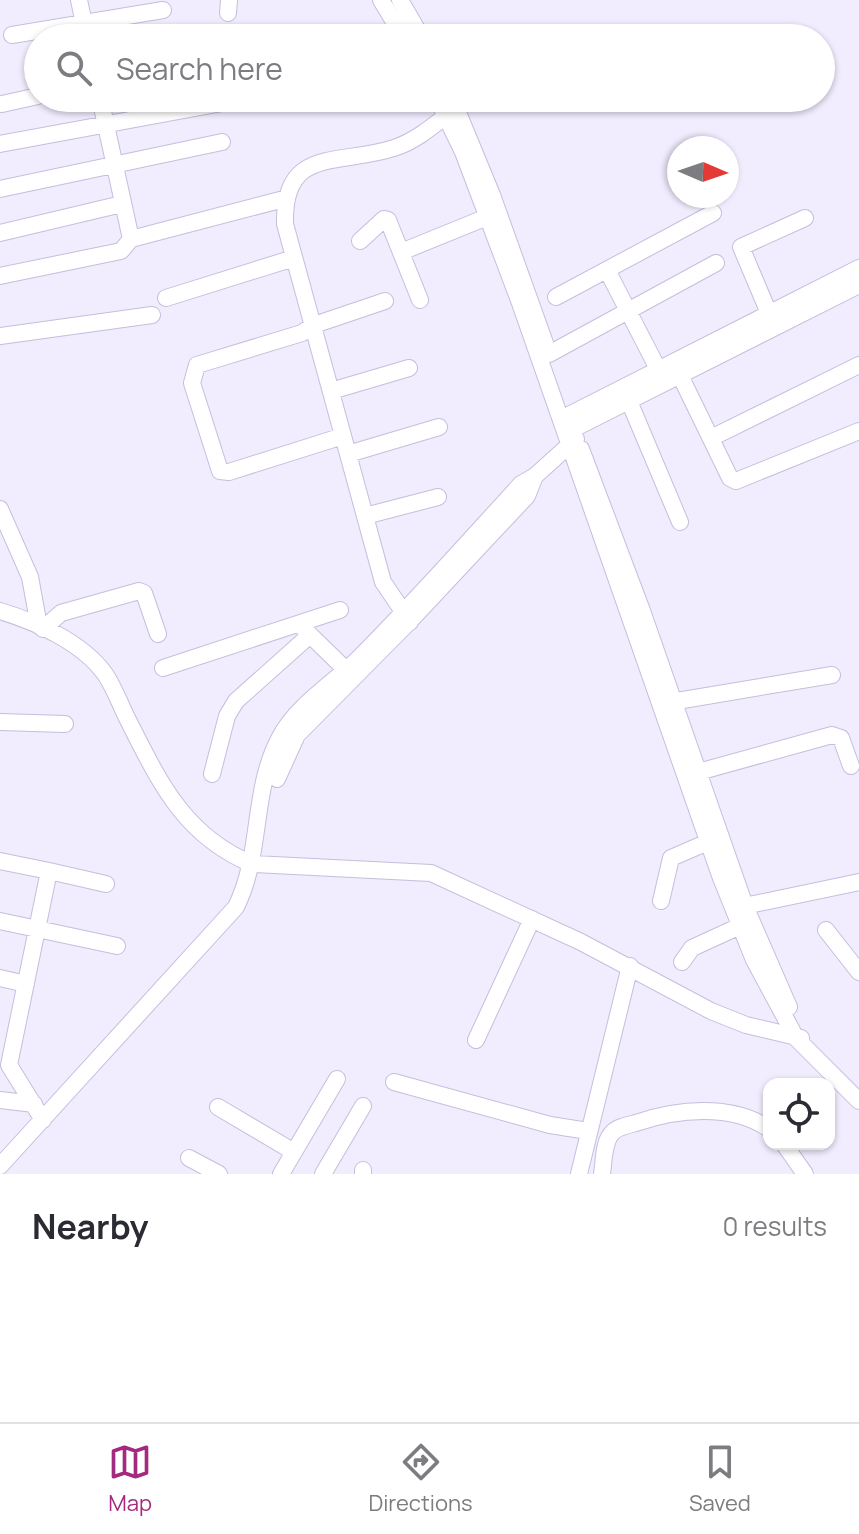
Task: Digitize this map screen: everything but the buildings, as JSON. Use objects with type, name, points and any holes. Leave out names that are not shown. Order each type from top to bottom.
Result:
[{"type":"street","points":[[79,0],[84,24]]},
{"type":"street","points":[[381,0],[396,24]]},
{"type":"street","points":[[400,0],[414,24]]},
{"type":"street","points":[[68,24],[163,10]]},
{"type":"street","points":[[12,35],[24,33]]},
{"type":"street","points":[[2,104],[24,99]]},
{"type":"street","points":[[103,112],[131,239]]},
{"type":"street","points":[[0,144],[168,112]]},
{"type":"street","points":[[406,617],[387,592],[285,224],[284,199],[296,174],[318,164],[396,148],[444,112]]},
{"type":"street","points":[[453,112],[572,432],[693,773],[739,907],[740,926],[801,1038],[859,1101]]},
{"type":"street","points":[[0,189],[222,142]]},
{"type":"street","points":[[0,276],[121,251],[131,239],[284,199]]},
{"type":"street","points":[[0,233],[122,204]]},
{"type":"street","points":[[556,297],[713,213]]},
{"type":"street","points":[[401,252],[492,215]]},
{"type":"street","points":[[492,215],[549,354],[572,432]]},
{"type":"street","points":[[768,311],[741,247],[805,218]]},
{"type":"street","points":[[360,241],[386,219],[420,300]]},
{"type":"street","points":[[166,298],[294,258]]},
{"type":"street","points":[[549,354],[716,263]]},
{"type":"street","points":[[572,432],[629,401],[676,367],[768,311],[859,268]]},
{"type":"street","points":[[607,270],[658,369]]},
{"type":"street","points":[[260,819],[268,809],[282,763],[297,735],[406,617],[521,484],[535,476],[572,432],[658,369],[676,367],[859,285]]},
{"type":"street","points":[[343,436],[229,472],[220,471],[192,383],[197,365],[302,333],[314,325],[385,301]]},
{"type":"street","points":[[0,336],[152,315]]},
{"type":"street","points":[[711,438],[859,365]]},
{"type":"street","points":[[676,367],[730,478],[736,481],[859,431]]},
{"type":"street","points":[[331,391],[409,368]]},
{"type":"street","points":[[629,401],[680,522]]},
{"type":"street","points":[[348,454],[439,427]]},
{"type":"street","points":[[365,516],[438,497]]},
{"type":"street","points":[[0,509],[30,577],[41,627]]},
{"type":"street","points":[[41,627],[61,613],[139,591],[144,593],[158,634]]},
{"type":"street","points":[[163,668],[304,630],[340,610]]},
{"type":"street","points":[[0,611],[41,627],[76,648],[104,673],[160,784],[184,818],[236,858],[252,864],[431,873],[630,966],[711,1011],[746,1025],[801,1038],[859,1085]]},
{"type":"street","points":[[3,1167],[236,907],[252,864],[260,819],[257,809],[280,736],[294,718],[406,617]]},
{"type":"street","points":[[304,630],[346,670]]},
{"type":"street","points":[[212,774],[227,716],[236,701],[304,630]]},
{"type":"street","points":[[667,703],[832,675]]},
{"type":"street","points":[[0,722],[65,724]]},
{"type":"street","points":[[693,773],[832,735],[841,738],[851,766]]},
{"type":"street","points":[[693,773],[708,842],[789,1007],[801,1038]]},
{"type":"street","points":[[661,901],[671,858],[708,842]]},
{"type":"street","points":[[0,861],[106,884]]},
{"type":"street","points":[[43,1120],[9,1065],[7,1037],[26,984],[49,871]]},
{"type":"street","points":[[739,907],[859,882]]},
{"type":"street","points":[[476,1040],[532,919]]},
{"type":"street","points":[[0,921],[117,946]]},
{"type":"street","points":[[682,962],[692,948],[740,926]]},
{"type":"street","points":[[826,930],[859,972]]},
{"type":"street","points":[[579,1174],[630,966]]},
{"type":"street","points":[[0,978],[26,984]]},
{"type":"street","points":[[281,1174],[337,1079]]},
{"type":"street","points":[[394,1082],[550,1125],[588,1131]]},
{"type":"street","points":[[0,1100],[34,1104]]},
{"type":"street","points":[[323,1174],[363,1106]]},
{"type":"street","points":[[218,1107],[294,1152]]},
{"type":"street","points":[[602,1174],[608,1138],[614,1130],[664,1114],[720,1112],[744,1116],[763,1126]]},
{"type":"street","points":[[788,1150],[805,1174]]},
{"type":"street","points":[[189,1158],[219,1174]]}]
